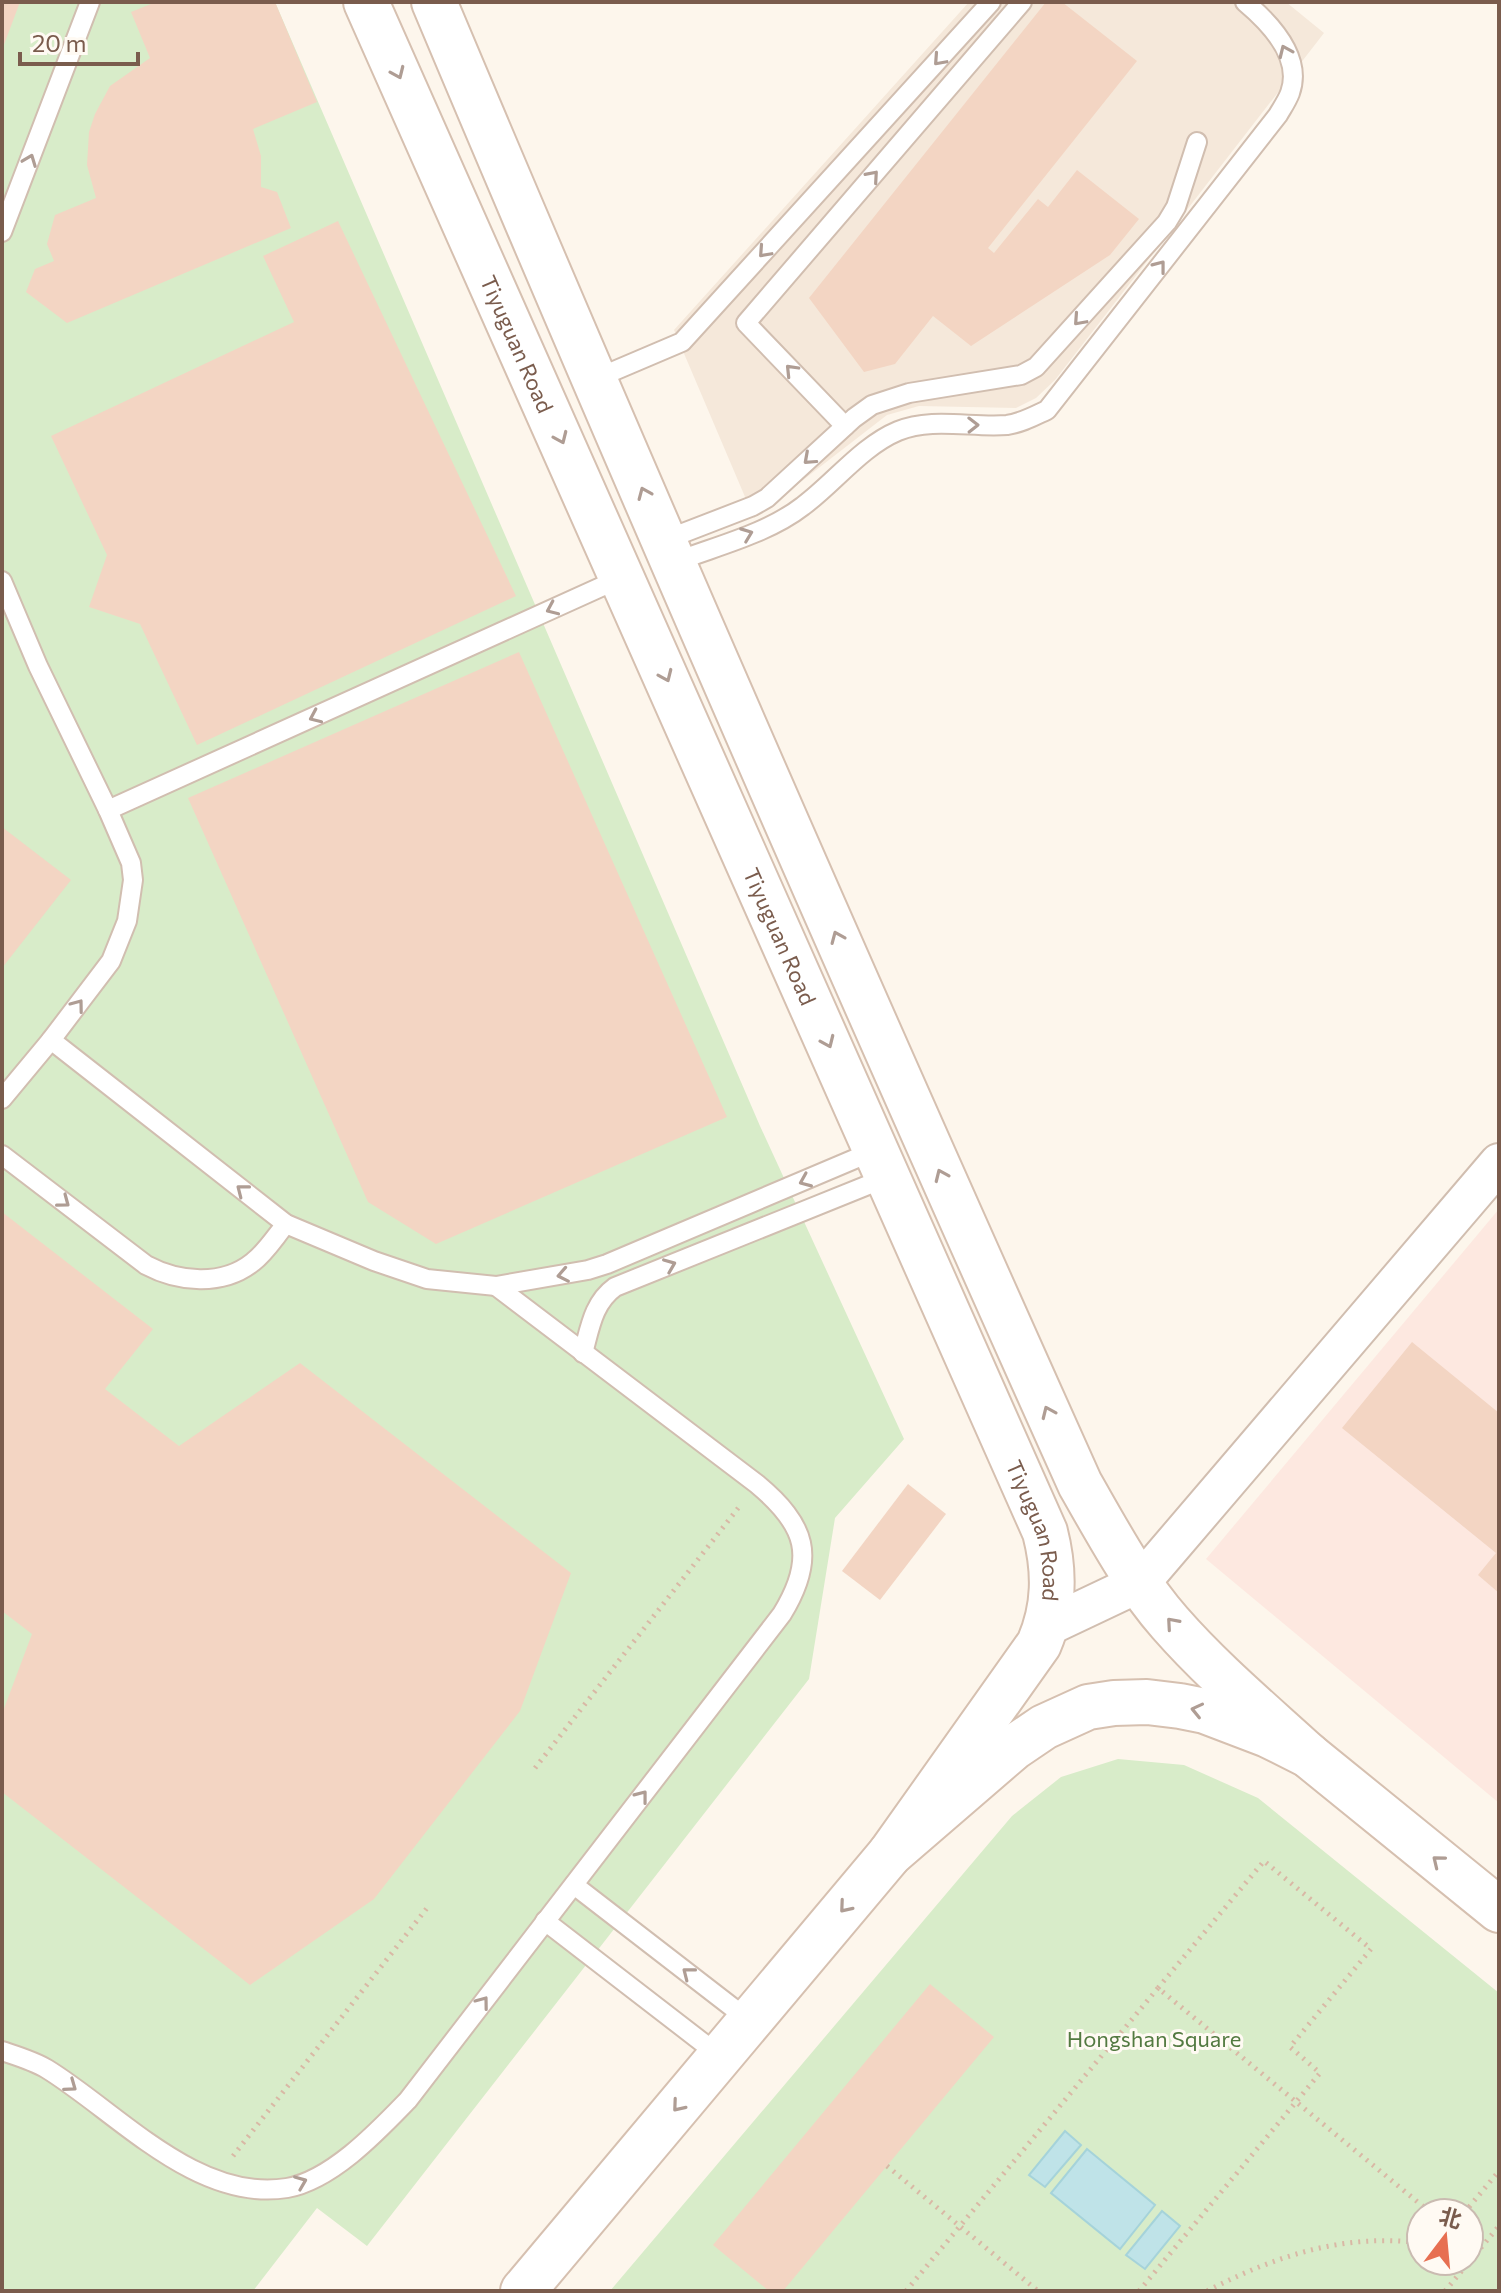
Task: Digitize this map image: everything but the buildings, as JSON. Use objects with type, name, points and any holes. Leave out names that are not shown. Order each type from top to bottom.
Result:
[{"type":"main road","name":"Tiyuguan Road","points":[[366,2],[1045,1532],[1053,1570],[1046,1627],[1027,1664],[890,1854]]},
{"type":"main road","points":[[434,2],[927,1145],[1080,1484],[1169,1622],[1213,1668],[1308,1755],[1499,1910]]},
{"type":"main road","points":[[523,2291],[890,1854],[1013,1748],[1044,1727],[1088,1707],[1147,1702],[1205,1711],[1268,1735],[1308,1755]]},
{"type":"street","points":[[1046,1627],[1141,1582],[1499,1163]]},
{"type":"lane","points":[[2,232],[90,2]]},
{"type":"lane","points":[[595,379],[682,342],[991,2]]},
{"type":"lane","points":[[845,426],[746,323],[1022,2]]},
{"type":"lane","points":[[670,551],[774,523],[802,507],[875,445],[896,432],[919,425],[1008,425],[1047,410],[1278,115],[1291,92],[1292,67],[1283,43],[1273,28],[1245,2]]},
{"type":"lane","points":[[670,551],[767,498],[872,405],[891,397],[1021,375],[1036,367],[1167,222],[1176,207],[1197,142]]},
{"type":"lane","points":[[108,810],[623,577]]},
{"type":"lane","points":[[2,581],[38,666],[108,810],[131,863],[133,880],[127,921],[111,961],[2,1099]]},
{"type":"lane","points":[[51,1040],[286,1224],[374,1261],[427,1279],[496,1286],[559,1276],[607,1264],[882,1164]]},
{"type":"lane","points":[[2,1155],[146,1265],[171,1276],[214,1279],[244,1269],[264,1252],[286,1224]]},
{"type":"lane","points":[[583,1353],[593,1314],[600,1301],[615,1287],[882,1164]]},
{"type":"lane","points":[[2,2051],[45,2067],[178,2162],[195,2172],[229,2184],[261,2189],[288,2188],[342,2161],[408,2100],[782,1614],[793,1595],[802,1565],[801,1542],[786,1510],[757,1484],[496,1286]]},
{"type":"lane","points":[[574,1885],[750,2021]]},
{"type":"lane","points":[[545,1921],[720,2056]]},
{"type":"path","points":[[535,1768],[757,1484]]},
{"type":"path","points":[[906,2291],[1264,1861],[1371,1949],[1290,2047],[1320,2073],[1139,2291]]},
{"type":"path","points":[[216,2178],[427,1908]]},
{"type":"path","points":[[1158,1988],[1412,2197]]},
{"type":"path","points":[[887,2166],[1038,2291]]},
{"type":"path","points":[[1477,2197],[1499,2171]]},
{"type":"path","points":[[1445,2291],[1499,2226]]},
{"type":"path","points":[[1207,2291],[1254,2267],[1305,2250],[1358,2242],[1405,2243]]},
{"type":"shaded area","points":[[969,2],[1286,2],[1324,33],[1055,380],[1036,398],[1016,408],[919,406],[887,415],[754,518],[674,330]]},
{"type":"shaded area","points":[[1499,1209],[1499,1803],[1206,1559]]},
{"type":"green space","points":[[2,2],[275,2],[760,1126],[904,1439],[835,1518],[809,1679],[367,2246],[317,2208],[253,2291],[2,2291]]},
{"type":"green space","name":"Hongshan Square","points":[[1118,1759],[1184,1765],[1258,1798],[1499,1993],[1499,2291],[610,2291],[1012,1816],[1061,1777]]},
{"type":"water","points":[[1065,2131],[1081,2145],[1045,2187],[1029,2175]]},
{"type":"water","points":[[1087,2149],[1155,2205],[1120,2249],[1051,2193]]},
{"type":"water","points":[[1162,2211],[1180,2226],[1145,2269],[1126,2255]]}]
